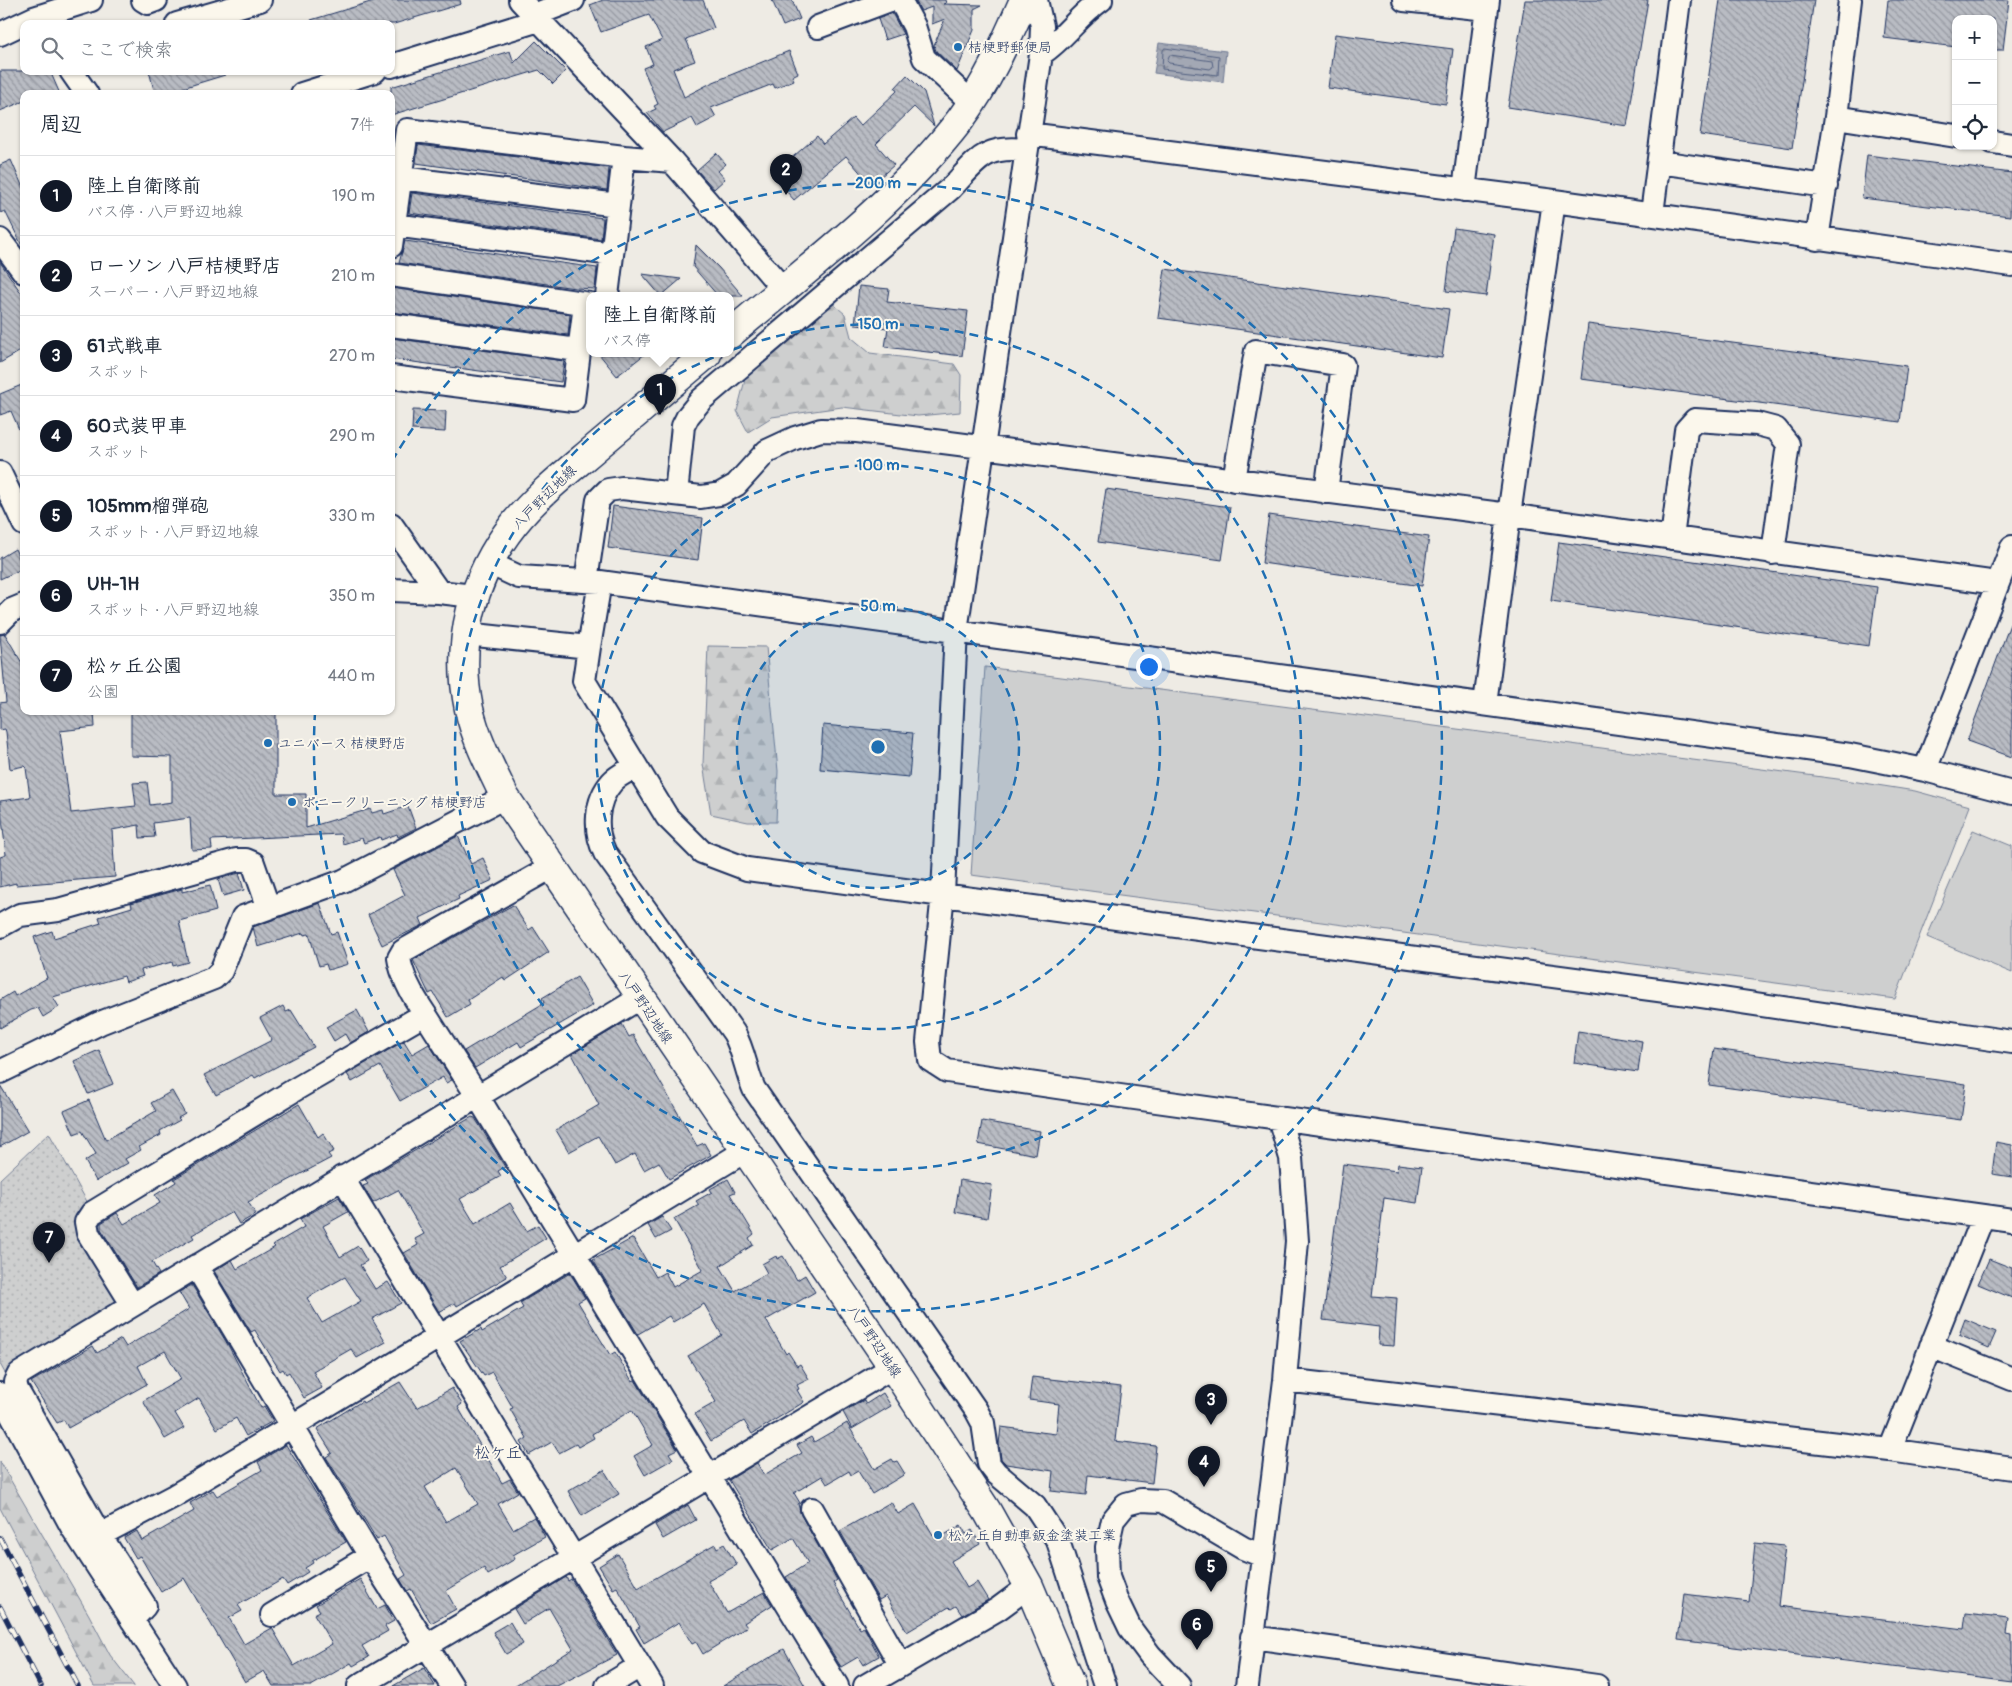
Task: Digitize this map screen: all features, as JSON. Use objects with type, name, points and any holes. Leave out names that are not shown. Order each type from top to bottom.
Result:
[{"type":"main road","points":[[734,331],[903,186],[960,119],[1001,50],[1024,0]]},
{"type":"main road","name":"八戸野辺地線","points":[[703,357],[551,486],[514,524],[489,563],[473,596],[466,634],[465,674],[469,709],[482,752],[505,796],[640,998],[893,1367],[987,1511],[1029,1586],[1071,1686]]},
{"type":"street","points":[[39,20],[91,0]]},
{"type":"street","points":[[143,0],[148,3],[156,0]]},
{"type":"street","points":[[191,20],[260,0]]},
{"type":"street","points":[[395,64],[531,12],[573,0]]},
{"type":"street","points":[[818,26],[890,0]]},
{"type":"street","points":[[900,0],[914,26],[924,58],[971,102]]},
{"type":"street","points":[[1036,0],[1042,26],[1041,54],[956,631],[943,893],[928,1042],[930,1060],[948,1071],[2012,1220]]},
{"type":"street","points":[[1041,54],[1057,43],[1086,11],[1101,0]]},
{"type":"street","points":[[1404,0],[1488,4],[1464,190]]},
{"type":"street","points":[[1652,214],[1679,0]]},
{"type":"street","points":[[1817,239],[1836,117],[1850,0]]},
{"type":"street","points":[[531,12],[672,161],[783,289]]},
{"type":"street","points":[[0,34],[20,27]]},
{"type":"street","points":[[315,90],[362,75]]},
{"type":"street","points":[[1836,117],[1952,135]]},
{"type":"street","points":[[395,219],[407,130],[624,157],[672,161]]},
{"type":"street","points":[[676,494],[683,426],[688,416],[701,400],[951,188],[986,153],[998,148],[1027,142],[1554,201],[2012,266]]},
{"type":"street","points":[[1997,142],[2012,144]]},
{"type":"street","points":[[607,292],[624,157]]},
{"type":"street","points":[[1659,162],[1826,186]]},
{"type":"street","points":[[400,178],[618,205]]},
{"type":"street","points":[[1485,704],[1509,516],[1554,201]]},
{"type":"street","points":[[395,235],[612,254]]},
{"type":"street","points":[[0,240],[20,267]]},
{"type":"street","points":[[395,276],[586,305]]},
{"type":"street","points":[[395,378],[573,400],[578,350],[584,312],[586,310]]},
{"type":"street","points":[[395,326],[578,350]]},
{"type":"street","points":[[1234,480],[1256,351],[1343,365],[1326,492]]},
{"type":"street","points":[[1672,538],[1686,430],[1696,420],[1757,424],[1776,429],[1788,444],[1772,553]]},
{"type":"street","points":[[1998,583],[1234,480],[857,431],[821,430],[795,438],[767,451],[736,485],[720,494],[701,497],[622,488],[608,490],[598,500],[589,647],[584,681],[667,816],[702,852],[747,868],[1678,992],[2012,1042]]},
{"type":"street","points":[[3,486],[20,517]]},
{"type":"street","points":[[395,530],[439,592]]},
{"type":"street","points":[[1925,770],[2012,547]]},
{"type":"street","points":[[489,563],[519,577],[593,581],[1850,755],[1925,770],[2012,793]]},
{"type":"street","points":[[395,590],[473,596]]},
{"type":"street","points":[[0,622],[12,610],[20,607]]},
{"type":"street","points":[[466,634],[589,647]]},
{"type":"street","points":[[636,766],[613,781],[605,794],[599,809],[598,840],[605,853],[742,1046],[748,1076],[754,1089],[976,1410],[983,1423],[989,1464],[996,1473],[1035,1506],[1048,1523],[1064,1557],[1105,1686]]},
{"type":"street","points":[[0,1072],[100,1023],[214,978],[221,972],[243,917],[268,906],[343,881],[505,796]]},
{"type":"street","points":[[0,926],[20,915],[58,910],[236,860],[246,860],[253,864],[268,906]]},
{"type":"street","points":[[552,867],[403,951],[399,958],[400,967],[416,1001],[478,1097],[837,1686]]},
{"type":"street","points":[[132,1620],[145,1606],[100,1534],[17,1390],[15,1382],[19,1374],[28,1366],[640,998]]},
{"type":"street","points":[[132,1304],[88,1233],[86,1222],[92,1213],[425,1014]]},
{"type":"street","points":[[1247,1686],[1285,1380],[1297,1241],[1291,1158],[1279,1118]]},
{"type":"street","points":[[100,1534],[174,1496],[292,1426],[745,1151]]},
{"type":"street","points":[[342,1177],[652,1686]]},
{"type":"street","points":[[1890,1450],[1983,1216]]},
{"type":"street","points":[[196,1266],[370,1556],[452,1686]]},
{"type":"street","points":[[1931,1346],[2012,1379]]},
{"type":"street","points":[[359,1686],[893,1367]]},
{"type":"street","points":[[1285,1380],[1890,1450],[2012,1468]]},
{"type":"street","points":[[0,1394],[73,1529],[175,1686]]},
{"type":"street","points":[[1179,1686],[1150,1655],[1130,1628],[1117,1601],[1108,1577],[1107,1547],[1113,1520],[1126,1504],[1141,1500],[1163,1501],[1242,1548],[1263,1556]]},
{"type":"street","points":[[812,1509],[900,1664]]},
{"type":"street","points":[[272,1615],[370,1556]]},
{"type":"street","points":[[865,1686],[900,1664],[998,1609],[1029,1586]]},
{"type":"street","points":[[1252,1637],[1597,1686]]},
{"type":"street","points":[[607,1686],[640,1666]]},
{"type":"green space","points":[[831,302],[845,314],[851,337],[870,353],[954,364],[961,375],[960,412],[918,416],[842,407],[772,417],[748,432],[737,411],[746,376]]},
{"type":"green space","points":[[708,646],[766,647],[778,771],[776,822],[748,822],[711,814],[703,764]]},
{"type":"green space","points":[[985,667],[1845,780],[1915,791],[1970,806],[1895,999],[971,875]]},
{"type":"green space","points":[[1973,830],[2012,846],[2012,973],[1927,937]]},
{"type":"green space","points":[[49,1133],[90,1207],[76,1218],[74,1225],[121,1300],[6,1375],[0,1364],[0,1179]]},
{"type":"green space","points":[[0,1462],[89,1615],[110,1655],[134,1686],[94,1686],[0,1508]]},
{"type":"water","points":[[1159,43],[1226,51],[1223,82],[1154,73]]},
{"type":"building","points":[[377,0],[460,0],[461,4],[395,24],[395,20],[311,20]]},
{"type":"building","points":[[603,0],[703,0],[714,28],[686,39],[695,61],[673,69],[684,97],[711,83],[789,51],[798,73],[792,76],[794,80],[775,88],[773,84],[711,108],[716,117],[697,127],[692,118],[663,132],[647,113],[656,109],[654,106],[658,104],[643,68],[653,64],[646,47],[662,40],[649,15],[601,32],[590,5]]},
{"type":"building","points":[[772,0],[792,0],[800,19],[783,26]]},
{"type":"building","points":[[915,0],[945,0],[946,3],[943,4],[982,5],[974,9],[974,30],[957,71],[936,51],[934,45],[945,19],[932,24],[932,7],[921,11]]},
{"type":"building","points":[[1525,0],[1648,0],[1627,126],[1508,107]]},
{"type":"building","points":[[1720,0],[1814,0],[1792,148],[1700,135]]},
{"type":"building","points":[[1888,0],[2009,0],[2003,50],[1997,50],[1997,15],[1952,15],[1952,46],[1884,38]]},
{"type":"building","points":[[892,13],[903,34],[885,40],[878,19]]},
{"type":"building","points":[[1335,34],[1453,49],[1446,104],[1328,88]]},
{"type":"building","points":[[536,41],[566,71],[553,84],[539,70],[395,114],[395,90],[391,90],[391,87],[510,51],[514,63]]},
{"type":"building","points":[[0,71],[20,71],[20,75],[52,75],[58,90],[20,90],[20,103],[0,111]]},
{"type":"building","points":[[150,75],[225,75],[176,90],[154,90]]},
{"type":"building","points":[[907,75],[924,92],[934,126],[914,107],[876,144],[894,165],[871,185],[846,156],[794,200],[772,175],[817,136],[823,144],[853,118],[860,126],[897,91],[895,88]]},
{"type":"building","points":[[418,145],[609,168],[607,190],[416,163]]},
{"type":"building","points":[[716,153],[726,164],[718,171],[725,179],[714,189],[697,170]]},
{"type":"building","points":[[1867,155],[2012,173],[2010,216],[1862,198]]},
{"type":"building","points":[[11,160],[20,181],[20,242],[5,211],[0,213],[0,165]]},
{"type":"building","points":[[412,193],[603,218],[601,239],[409,213]]},
{"type":"building","points":[[1454,228],[1494,234],[1486,296],[1446,291]]},
{"type":"building","points":[[405,241],[597,268],[595,289],[575,288],[399,263]]},
{"type":"building","points":[[696,245],[743,296],[734,296],[734,292],[715,292],[693,267]]},
{"type":"building","points":[[0,262],[20,291],[20,351],[0,363]]},
{"type":"building","points":[[1165,269],[1449,309],[1442,358],[1158,318]]},
{"type":"building","points":[[642,274],[681,279],[666,292],[658,292]]},
{"type":"building","points":[[859,286],[889,289],[887,302],[968,311],[962,356],[885,347],[888,328],[855,325]]},
{"type":"building","points":[[395,289],[570,314],[568,335],[395,313]]},
{"type":"building","points":[[1588,324],[1907,366],[1900,422],[1581,379]]},
{"type":"building","points":[[395,339],[564,361],[561,382],[395,360]]},
{"type":"building","points":[[601,357],[641,357],[617,376]]},
{"type":"building","points":[[20,386],[20,432],[11,411],[0,415],[0,394]]},
{"type":"building","points":[[413,410],[446,411],[445,432],[412,430]]},
{"type":"building","points":[[1106,489],[1230,507],[1222,560],[1098,542]]},
{"type":"building","points":[[613,506],[703,518],[698,560],[608,548]]},
{"type":"building","points":[[1269,515],[1429,537],[1422,586],[1262,563]]},
{"type":"building","points":[[1559,542],[1877,587],[1869,646],[1551,601]]},
{"type":"building","points":[[15,549],[20,560],[20,570],[0,579],[0,558]]},
{"type":"building","points":[[2010,624],[2012,625],[2012,757],[1967,741]]},
{"type":"building","points":[[5,634],[20,660],[20,715],[94,715],[95,727],[60,731],[71,813],[136,806],[133,783],[147,782],[150,805],[172,802],[172,757],[131,756],[131,715],[276,715],[276,794],[306,794],[306,828],[370,809],[372,813],[383,810],[384,814],[408,806],[416,828],[398,837],[397,834],[381,840],[380,837],[364,843],[362,838],[343,844],[341,834],[211,840],[212,849],[192,850],[190,818],[153,823],[155,837],[140,838],[139,825],[112,830],[115,877],[16,885],[16,883],[0,887],[0,857],[6,855],[0,801],[30,797],[26,768],[24,766],[10,769],[6,732],[5,729],[0,730],[0,703],[6,702],[0,635]]},
{"type":"building","points":[[823,725],[913,733],[909,777],[820,769]]},
{"type":"building","points":[[458,836],[471,864],[483,858],[493,880],[458,896],[459,899],[420,918],[423,925],[382,945],[368,915],[405,895],[393,870]]},
{"type":"building","points":[[239,873],[244,890],[223,896],[218,879]]},
{"type":"building","points":[[210,885],[216,911],[179,921],[188,962],[173,966],[172,962],[141,970],[143,976],[126,982],[124,976],[53,997],[59,1007],[43,1017],[38,1008],[0,1028],[0,1000],[13,992],[15,996],[47,978],[34,937],[52,931],[54,938],[101,923],[99,917],[132,907],[131,903],[182,889],[182,892]]},
{"type":"building","points":[[320,903],[331,934],[337,932],[348,964],[328,970],[326,964],[319,966],[309,934],[304,935],[303,933],[258,947],[253,927]]},
{"type":"building","points":[[513,905],[529,930],[533,927],[549,952],[505,981],[503,977],[468,1000],[470,1004],[448,1017],[433,992],[429,994],[413,960]]},
{"type":"building","points":[[577,977],[593,1005],[521,1047],[518,1042],[475,1068],[464,1051],[544,1003],[542,998]]},
{"type":"building","points":[[283,1006],[286,1012],[291,1010],[314,1047],[255,1078],[253,1075],[216,1095],[204,1075],[272,1040],[260,1018]]},
{"type":"building","points":[[357,1010],[369,1032],[350,1043],[345,1034],[334,1041],[326,1027]]},
{"type":"building","points":[[622,1024],[629,1037],[633,1035],[697,1146],[704,1143],[711,1155],[669,1179],[659,1162],[644,1170],[635,1154],[615,1165],[598,1136],[569,1152],[556,1130],[599,1105],[572,1054]]},
{"type":"building","points":[[1578,1031],[1642,1041],[1638,1072],[1574,1063]]},
{"type":"building","points":[[404,1041],[412,1054],[429,1044],[452,1080],[446,1083],[443,1077],[400,1101],[380,1066],[352,1082],[347,1074]]},
{"type":"building","points":[[1714,1049],[1966,1084],[1961,1120],[1709,1085]]},
{"type":"building","points":[[99,1050],[113,1084],[88,1094],[74,1061]]},
{"type":"building","points":[[0,1085],[28,1131],[0,1147]]},
{"type":"building","points":[[172,1091],[185,1114],[178,1118],[180,1120],[160,1131],[161,1135],[139,1147],[141,1150],[125,1159],[128,1163],[96,1181],[85,1161],[96,1154],[82,1131],[74,1134],[64,1111],[89,1100],[106,1140],[156,1111],[151,1103]]},
{"type":"building","points":[[299,1104],[318,1137],[323,1133],[334,1151],[328,1154],[331,1158],[248,1202],[256,1214],[239,1224],[232,1212],[192,1235],[194,1238],[152,1262],[159,1274],[137,1287],[101,1229],[101,1223],[117,1213],[124,1224],[160,1203],[155,1195],[176,1182],[174,1179]]},
{"type":"building","points":[[472,1117],[475,1118],[505,1167],[498,1171],[501,1176],[460,1199],[475,1224],[510,1203],[527,1231],[538,1225],[546,1238],[500,1266],[507,1277],[457,1306],[455,1303],[439,1312],[404,1253],[418,1245],[415,1239],[424,1234],[398,1190],[373,1203],[363,1186],[368,1184],[365,1180]]},
{"type":"building","points":[[982,1121],[1040,1131],[1036,1155],[978,1144]]},
{"type":"building","points":[[1996,1142],[2012,1145],[2012,1177],[1992,1174]]},
{"type":"building","points":[[1343,1164],[1397,1171],[1398,1164],[1422,1167],[1417,1203],[1384,1198],[1372,1296],[1397,1298],[1394,1346],[1378,1345],[1379,1327],[1323,1320]]},
{"type":"building","points":[[728,1179],[735,1192],[730,1194],[754,1234],[749,1238],[753,1245],[720,1266],[735,1291],[767,1273],[762,1264],[776,1256],[777,1259],[783,1256],[797,1280],[805,1275],[815,1292],[766,1320],[786,1354],[788,1352],[797,1366],[800,1364],[809,1379],[797,1385],[799,1389],[797,1390],[804,1402],[752,1434],[744,1421],[711,1441],[695,1414],[716,1402],[688,1356],[722,1335],[704,1304],[673,1322],[669,1316],[638,1334],[593,1260],[633,1238],[656,1277],[665,1272],[673,1287],[703,1270],[674,1219],[699,1205],[696,1201],[712,1192],[710,1189]]},
{"type":"building","points":[[960,1180],[992,1185],[987,1218],[955,1212]]},
{"type":"building","points":[[339,1197],[348,1212],[323,1226],[340,1257],[358,1246],[367,1261],[360,1265],[375,1289],[388,1282],[401,1303],[372,1319],[386,1342],[357,1358],[351,1349],[313,1371],[322,1388],[304,1398],[289,1372],[286,1374],[283,1369],[280,1371],[255,1330],[251,1332],[214,1271],[232,1260],[237,1269],[275,1247],[273,1245],[304,1227],[300,1219]],"holes":[[[345,1277],[361,1301],[322,1323],[307,1298]]]},
{"type":"building","points":[[662,1217],[671,1231],[656,1239],[648,1225]]},
{"type":"building","points":[[1989,1259],[2012,1268],[2012,1298],[1978,1284]]},
{"type":"building","points":[[570,1273],[585,1298],[578,1302],[610,1355],[615,1352],[632,1381],[635,1380],[677,1449],[669,1453],[673,1459],[645,1475],[634,1456],[653,1445],[632,1410],[592,1434],[594,1438],[578,1447],[576,1444],[559,1453],[552,1442],[529,1455],[521,1442],[527,1438],[510,1409],[513,1408],[492,1372],[484,1376],[460,1341],[481,1329],[482,1332],[523,1308],[520,1303]]},
{"type":"building","points":[[192,1285],[228,1345],[261,1408],[264,1406],[273,1421],[246,1436],[236,1418],[217,1429],[199,1398],[175,1413],[184,1428],[165,1439],[143,1401],[181,1379],[165,1351],[138,1366],[147,1384],[68,1428],[64,1420],[57,1423],[31,1382],[93,1346],[97,1353],[121,1339],[126,1347],[151,1332],[189,1309],[179,1292]]},
{"type":"building","points":[[1965,1319],[1996,1332],[1989,1348],[1959,1335]]},
{"type":"building","points":[[1032,1377],[1121,1387],[1115,1441],[1156,1446],[1152,1483],[1088,1475],[1086,1495],[1051,1491],[1053,1471],[1006,1464],[1001,1459],[999,1444],[1001,1427],[1056,1434],[1059,1404],[1029,1400]]},
{"type":"building","points":[[400,1382],[417,1408],[452,1388],[462,1404],[458,1407],[502,1483],[510,1479],[518,1492],[498,1504],[513,1529],[534,1517],[545,1537],[513,1555],[515,1559],[488,1575],[484,1568],[446,1591],[456,1609],[431,1623],[411,1589],[407,1591],[400,1579],[406,1575],[384,1536],[377,1540],[326,1457],[332,1453],[317,1429],[362,1401],[363,1403]],"holes":[[[456,1468],[478,1504],[446,1522],[425,1487]]]},
{"type":"building","points":[[883,1393],[891,1406],[852,1429],[843,1412],[864,1400],[866,1404]]},
{"type":"building","points":[[847,1423],[874,1469],[892,1459],[894,1462],[897,1461],[905,1474],[872,1494],[858,1471],[851,1475],[849,1471],[827,1484],[822,1476],[794,1493],[800,1503],[798,1504],[801,1515],[837,1580],[833,1583],[860,1629],[864,1627],[879,1656],[863,1665],[858,1657],[841,1667],[786,1577],[808,1563],[793,1538],[772,1550],[729,1480],[757,1463],[764,1475],[802,1453],[797,1445],[811,1437],[814,1442]]},
{"type":"building","points":[[286,1445],[346,1542],[312,1561],[313,1563],[305,1568],[308,1572],[287,1585],[283,1579],[238,1605],[242,1611],[229,1618],[244,1644],[272,1628],[294,1666],[332,1644],[314,1614],[320,1611],[316,1605],[360,1579],[377,1609],[385,1605],[394,1621],[385,1626],[388,1631],[362,1646],[369,1657],[353,1666],[351,1663],[311,1686],[273,1686],[264,1671],[245,1682],[184,1578],[161,1592],[140,1556],[136,1558],[124,1538],[137,1531],[142,1541],[194,1511],[190,1503],[213,1490],[217,1496],[262,1470],[258,1462]]},
{"type":"building","points":[[604,1470],[619,1494],[582,1516],[568,1491]]},
{"type":"building","points":[[891,1502],[898,1514],[915,1504],[936,1540],[961,1525],[966,1534],[972,1530],[980,1544],[951,1561],[967,1588],[977,1582],[988,1600],[962,1615],[956,1606],[951,1609],[949,1607],[907,1632],[886,1596],[879,1600],[840,1531]]},
{"type":"building","points":[[688,1505],[696,1520],[663,1539],[655,1525]]},
{"type":"building","points":[[1755,1543],[1785,1546],[1778,1606],[1964,1629],[1966,1613],[2009,1618],[2007,1635],[2012,1636],[2012,1682],[1678,1640],[1684,1594],[1749,1602]]},
{"type":"building","points":[[715,1544],[717,1548],[724,1544],[737,1565],[708,1581],[727,1613],[764,1592],[772,1605],[744,1623],[747,1627],[703,1654],[696,1642],[692,1644],[679,1622],[644,1643],[636,1629],[640,1627],[617,1587],[613,1589],[599,1566],[618,1554],[638,1588]]},
{"type":"building","points":[[566,1577],[568,1581],[571,1579],[617,1655],[557,1686],[514,1686],[573,1649],[549,1608],[523,1624],[514,1609]]},
{"type":"building","points":[[510,1622],[523,1644],[506,1654],[493,1632]]},
{"type":"building","points":[[784,1649],[805,1686],[723,1686],[749,1670]]},
{"type":"building","points":[[424,1668],[435,1686],[393,1686]]},
{"type":"railway","points":[[0,1538],[78,1686]]},
{"type":"railway","points":[[0,1607],[41,1686]]},
{"type":"place","name":"桔梗野郵便局","points":[[958,47]]},
{"type":"place","name":"ローソン 八戸桔梗野店","points":[[786,195]]},
{"type":"place","name":"陸上自衛隊前","points":[[660,415]]},
{"type":"place","name":"ユニバース 桔梗野店","points":[[268,743]]},
{"type":"place","name":"ポニークリーニング 桔梗野店","points":[[292,802]]},
{"type":"place","name":"松ヶ丘公園","points":[[49,1263]]},
{"type":"place","name":"61式戦車","points":[[1211,1425]]},
{"type":"place","name":"60式装甲車","points":[[1204,1487]]},
{"type":"place","name":"松ヶ丘自動車鈑金塗装工業","points":[[938,1535]]},
{"type":"place","name":"105mm榴弾砲","points":[[1211,1592]]},
{"type":"place","name":"UH-1H","points":[[1197,1650]]},
{"type":"district","name":"松ケ丘","points":[[498,1452]]}]
